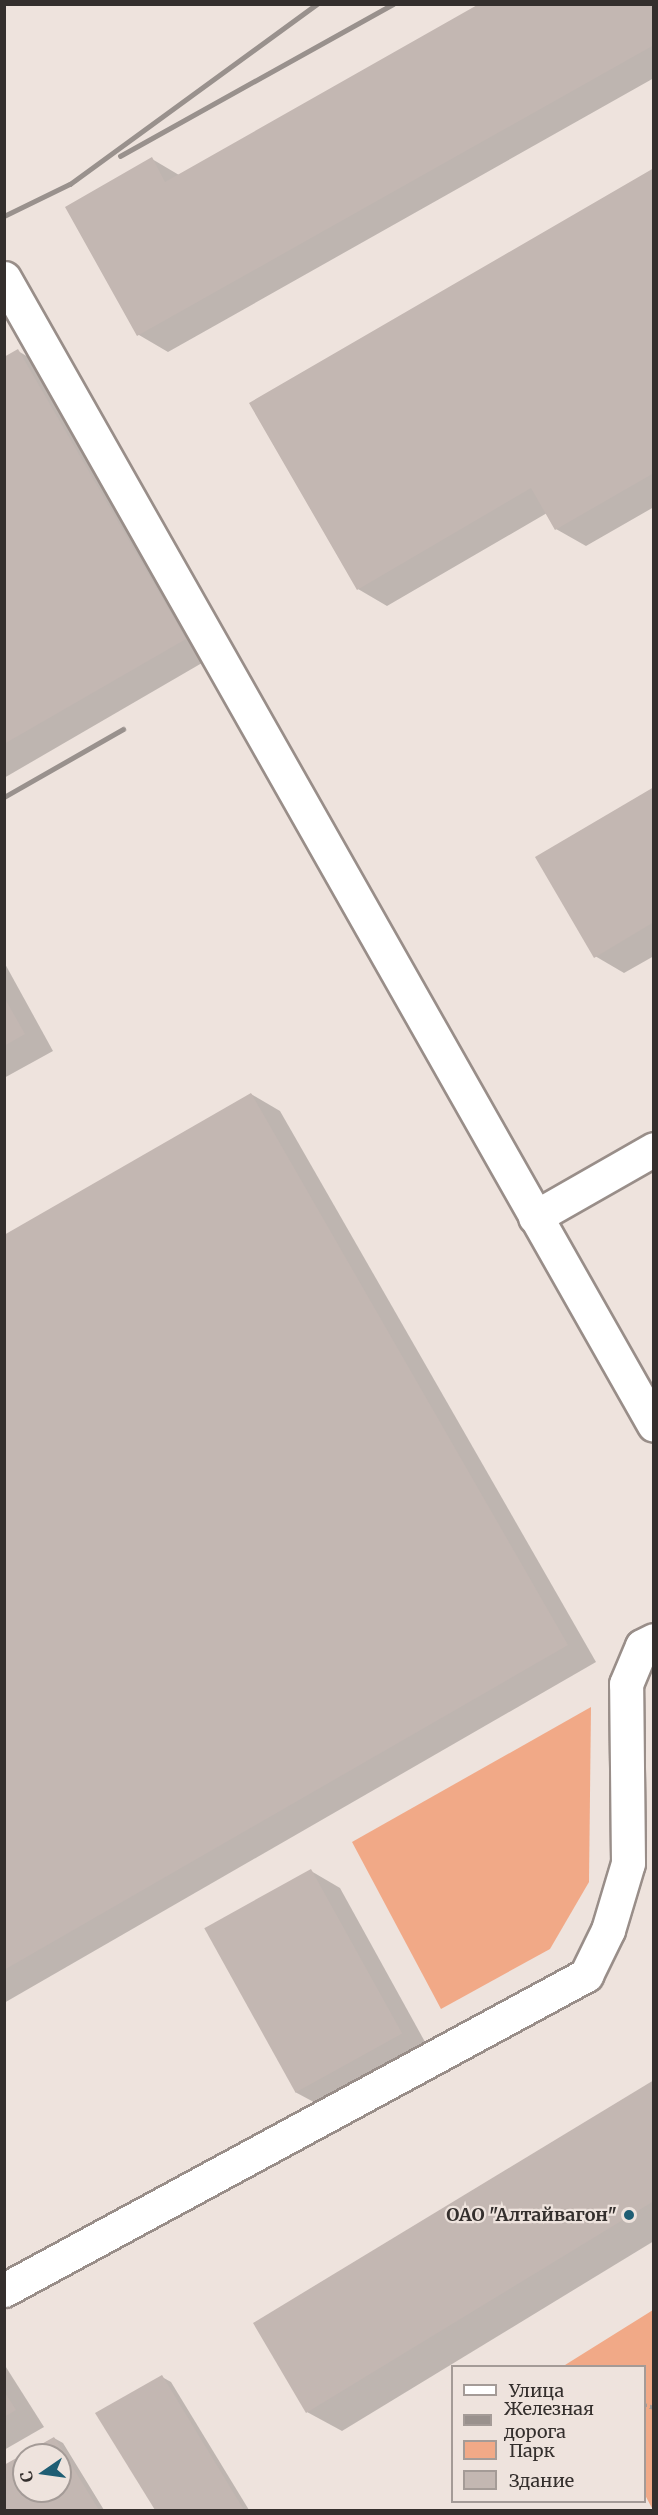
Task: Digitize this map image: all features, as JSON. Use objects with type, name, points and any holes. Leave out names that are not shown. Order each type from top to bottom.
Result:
[{"type":"lane","points":[[4,278],[654,1425]]},
{"type":"lane","points":[[535,1217],[654,1149]]},
{"type":"lane","points":[[4,2290],[586,1975],[608,1930],[628,1863],[626,1684],[642,1646],[654,1640]]},
{"type":"green space","points":[[591,1707],[589,1882],[550,1949],[441,2009],[352,1842]]},
{"type":"green space","points":[[653,2310],[653,2510],[646,2497],[646,2365],[565,2365]]},
{"type":"building","points":[[479,4],[654,4],[654,45],[137,336],[65,207],[152,157],[165,182]]},
{"type":"building","points":[[654,168],[654,473],[555,530],[531,488],[357,590],[249,403]]},
{"type":"building","points":[[18,349],[186,639],[4,744],[4,357]]},
{"type":"building","points":[[654,787],[654,922],[594,958],[535,857]]},
{"type":"building","points":[[4,997],[25,1034],[4,1046]]},
{"type":"building","points":[[251,1093],[568,1645],[4,1970],[4,1235]]},
{"type":"building","points":[[311,1869],[402,2033],[295,2093],[204,1928]]},
{"type":"building","points":[[654,2080],[654,2201],[306,2413],[253,2323]]},
{"type":"building","points":[[162,2375],[244,2510],[155,2510],[95,2413]]},
{"type":"building","points":[[4,2391],[16,2410],[4,2417]]},
{"type":"building","points":[[54,2437],[58,2443],[43,2443]]},
{"type":"building","points":[[12,2461],[12,2503],[72,2503],[72,2466],[99,2510],[4,2510],[4,2465]]},
{"type":"railway","points":[[4,216],[70,184],[317,4]]},
{"type":"railway","points":[[120,156],[393,4]]},
{"type":"railway","points":[[4,797],[123,729]]},
{"type":"place","name":"ОАО \"Алтайвагон\"","points":[[629,2215]]}]
